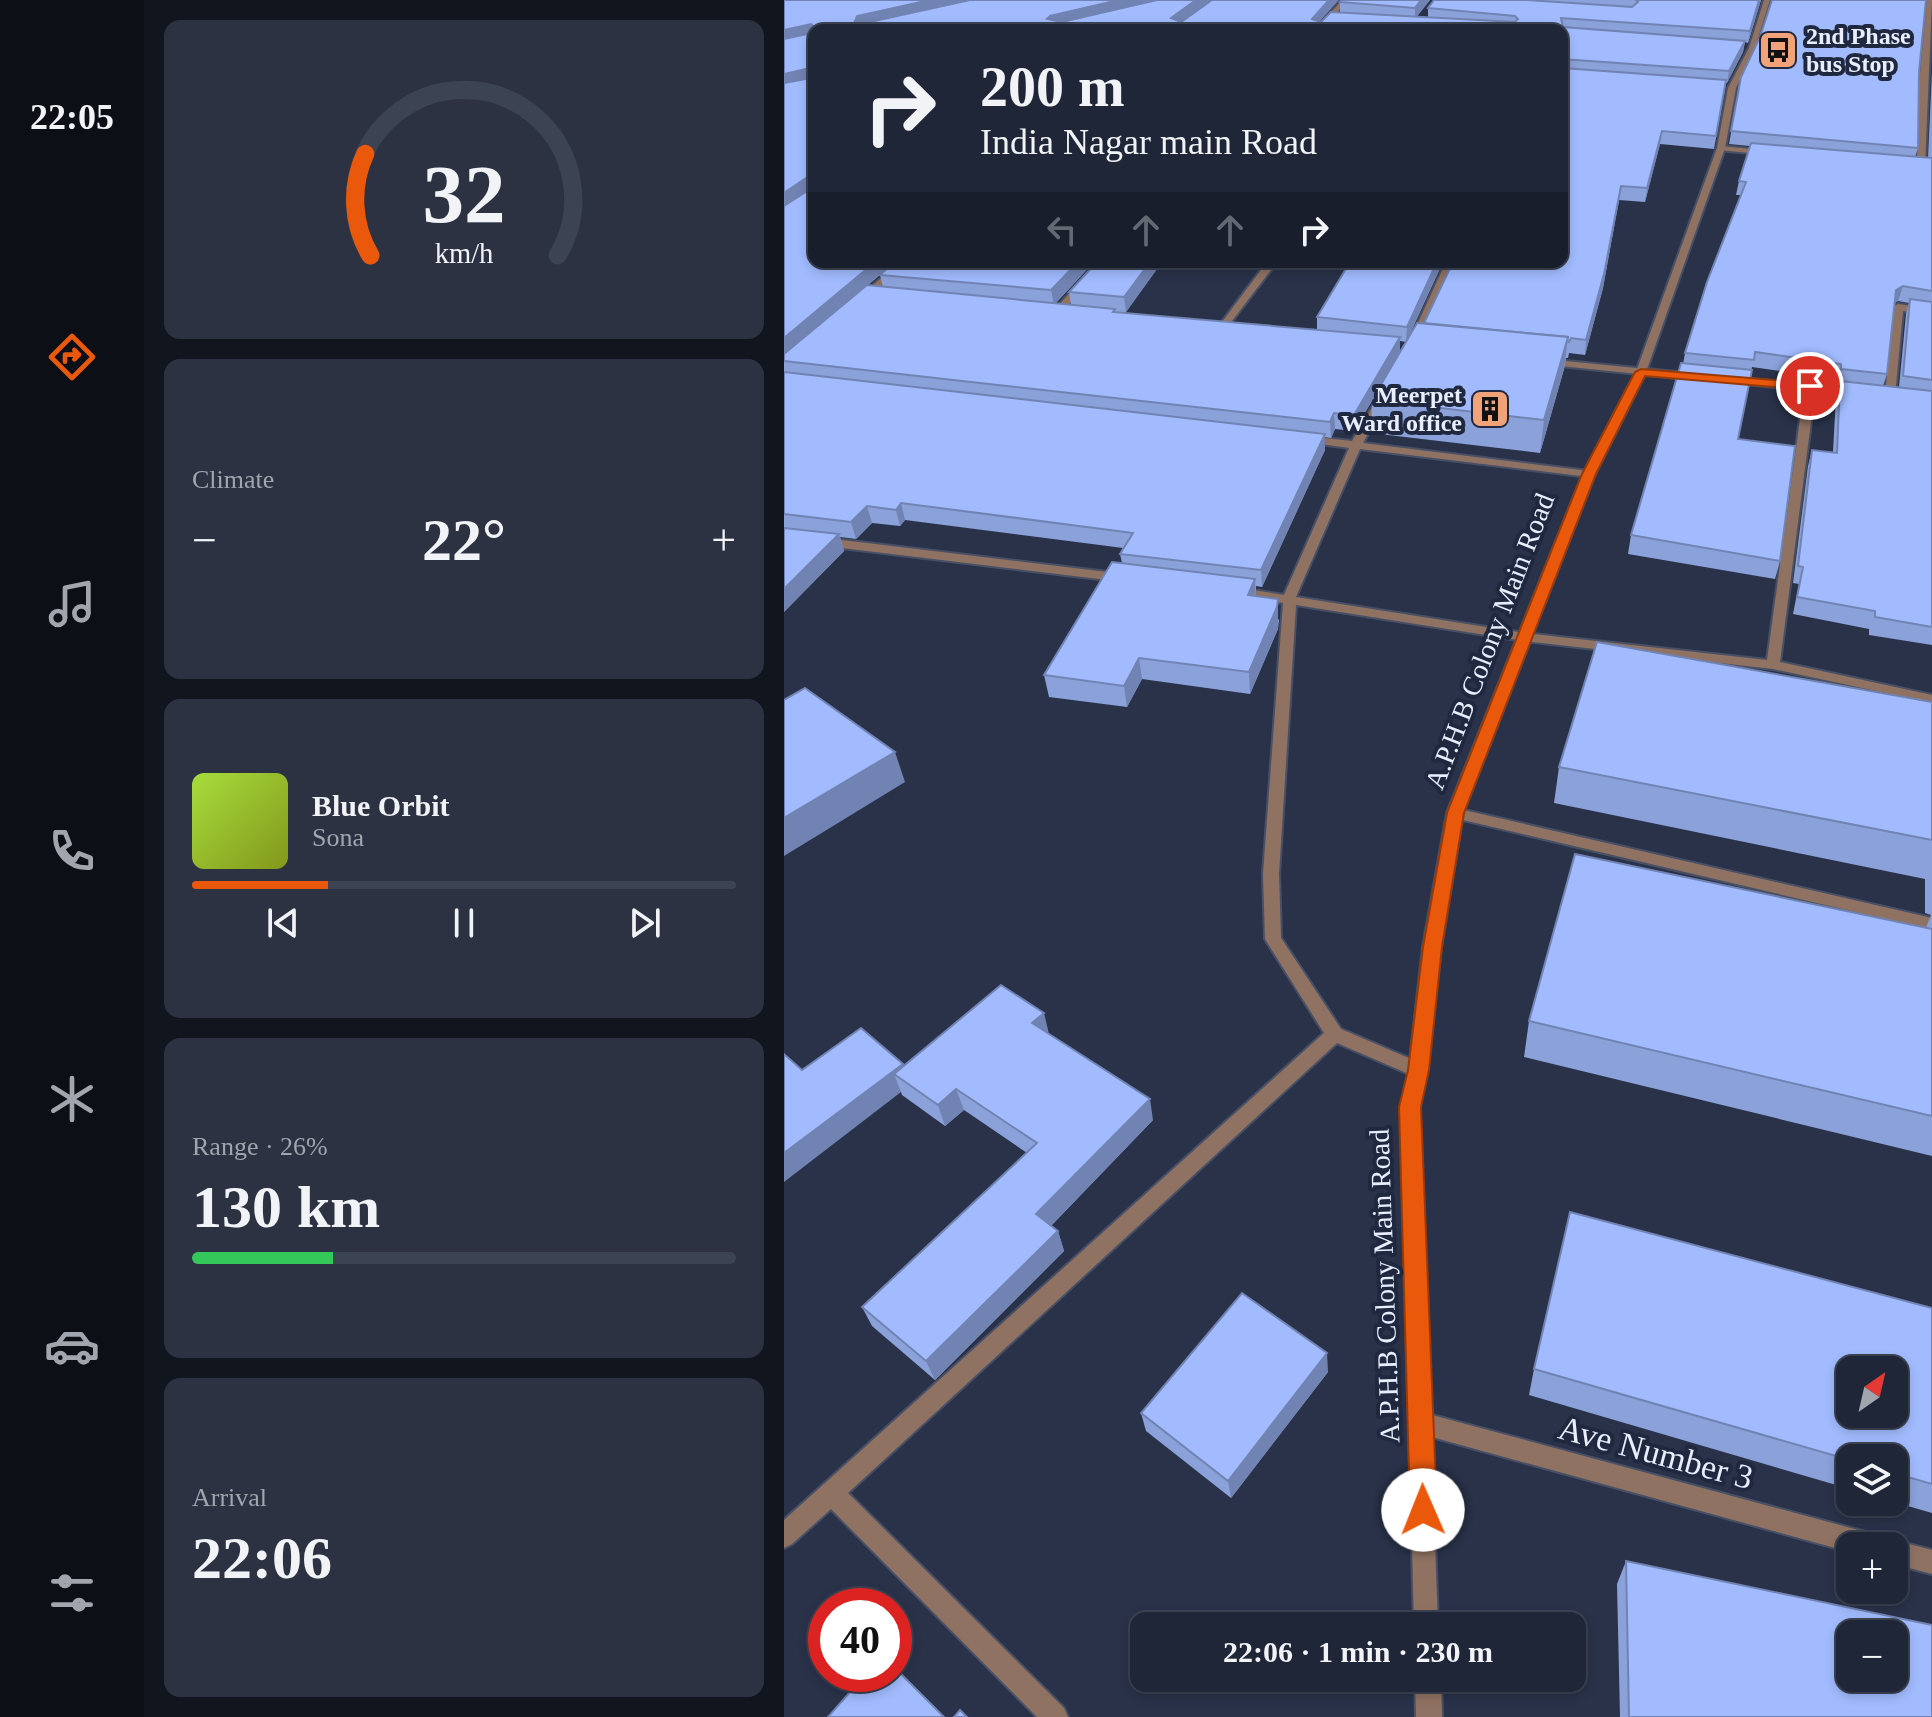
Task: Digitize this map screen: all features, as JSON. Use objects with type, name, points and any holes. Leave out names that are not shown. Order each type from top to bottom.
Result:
[{"type":"street","points":[[1324,24],[1345,0]]},
{"type":"street","name":"A.P.H.B Colony Main Road","points":[[1426,1612],[1410,1107],[1418,1070],[1432,947],[1455,813],[1589,474],[1641,372],[1721,148],[1725,88],[1767,0]]},
{"type":"street","points":[[1921,166],[1928,84],[1930,0]]},
{"type":"street","points":[[1329,18],[1344,19]]},
{"type":"street","points":[[1721,148],[1782,154]]},
{"type":"street","points":[[1905,165],[1932,168]]},
{"type":"street","points":[[855,305],[898,268]]},
{"type":"street","points":[[1059,310],[1098,268]]},
{"type":"street","points":[[1222,328],[1267,268]]},
{"type":"street","points":[[1427,350],[1411,348],[1448,268]]},
{"type":"street","points":[[867,294],[882,296]]},
{"type":"street","points":[[1890,396],[1898,307],[1932,312]]},
{"type":"street","points":[[1045,309],[1074,312]]},
{"type":"street","points":[[1207,326],[1238,329]]},
{"type":"street","points":[[1534,361],[1703,378]]},
{"type":"street","points":[[1718,379],[1904,398]]},
{"type":"street","points":[[1773,665],[1810,386]]},
{"type":"street","points":[[1387,390],[1356,445],[1290,597],[1271,874],[1273,939],[1335,1034],[1418,1070]]},
{"type":"street","points":[[1292,438],[1589,474]]},
{"type":"street","points":[[784,537],[1132,578]]},
{"type":"street","points":[[1227,590],[1290,597],[1524,637],[1773,665],[1932,699]]},
{"type":"street","points":[[1455,813],[1932,924]]},
{"type":"street","points":[[784,1536],[1335,1034]]},
{"type":"street","name":"Ave Number 3","points":[[1421,1423],[1836,1536]]},
{"type":"street","points":[[832,1494],[1055,1717]]},
{"type":"street","points":[[1908,1556],[1932,1562]]},
{"type":"street","points":[[1428,1692],[1429,1717]]},
{"type":"building","points":[[784,0],[930,0],[857,16],[855,21],[870,22],[970,0],[1119,0],[1047,19],[1062,22],[1157,0],[1196,0],[1171,18],[1181,22],[1212,0],[1329,0],[1312,19],[1321,22],[1331,12],[1515,22],[1518,19],[1515,16],[1428,8],[1434,0],[1527,0],[1632,7],[1638,2],[1636,0],[1759,0],[1750,31],[1561,18],[1562,24],[808,24],[784,30]]},
{"type":"building","points":[[1421,0],[1415,8],[1340,2]]},
{"type":"building","points":[[1772,0],[1926,0],[1919,72],[1918,148],[1731,131],[1741,77],[1760,37]]},
{"type":"building","points":[[1568,27],[1745,41],[1729,71],[1568,59]]},
{"type":"building","points":[[808,34],[808,68],[784,74],[784,39]]},
{"type":"building","points":[[1568,68],[1726,80],[1716,136],[1662,131],[1647,188],[1621,186],[1604,274],[1586,340],[1571,338],[1567,342],[1568,337],[1424,323],[1450,268],[1568,268]]},
{"type":"building","points":[[808,79],[808,177],[784,193],[784,83]]},
{"type":"building","points":[[1751,143],[1932,158],[1932,291],[1903,286],[1896,290],[1887,374],[1841,369],[1841,364],[1755,352],[1754,360],[1685,353],[1707,282],[1746,182],[1739,181]]},
{"type":"building","points":[[808,191],[808,268],[868,268],[784,338],[784,206]]},
{"type":"building","points":[[888,268],[1072,268],[1051,290],[880,275]]},
{"type":"building","points":[[1091,268],[1146,268],[1124,297],[1069,292]]},
{"type":"building","points":[[1346,268],[1434,268],[1407,327],[1317,317]]},
{"type":"building","points":[[867,285],[1115,309],[1113,312],[1400,337],[1354,415],[1334,413],[1330,422],[784,361],[784,354]]},
{"type":"building","points":[[1910,299],[1932,302],[1932,380],[1903,376]]},
{"type":"building","points":[[1417,323],[1568,337],[1544,420],[1372,400]]},
{"type":"building","points":[[1681,363],[1752,370],[1738,439],[1795,446],[1780,561],[1631,535]]},
{"type":"building","points":[[784,372],[1325,434],[1261,570],[1120,554],[1133,533],[901,503],[896,510],[867,506],[851,522],[784,514]]},
{"type":"building","points":[[1840,381],[1932,391],[1932,627],[1875,617],[1875,611],[1797,597],[1803,567],[1798,566],[1812,450],[1837,453]]},
{"type":"building","points":[[784,528],[839,534],[784,589]]},
{"type":"building","points":[[1112,562],[1255,579],[1248,595],[1278,599],[1249,672],[1139,658],[1124,686],[1044,675]]},
{"type":"building","points":[[1597,642],[1932,702],[1932,840],[1559,767]]},
{"type":"building","points":[[805,688],[895,752],[784,818],[784,700]]},
{"type":"building","points":[[1575,854],[1932,929],[1932,1116],[1529,1021]]},
{"type":"building","points":[[1001,985],[1044,1013],[1032,1023],[1150,1099],[1036,1214],[1058,1231],[926,1361],[862,1307],[1037,1143],[956,1089],[938,1105],[894,1074]]},
{"type":"building","points":[[861,1028],[903,1064],[784,1153],[784,1054],[802,1070]]},
{"type":"building","points":[[1570,1212],[1932,1308],[1932,1484],[1908,1477],[1908,1444],[1836,1444],[1836,1456],[1534,1369]]},
{"type":"building","points":[[1242,1293],[1327,1353],[1228,1481],[1141,1413]]},
{"type":"building","points":[[1626,1561],[1932,1625],[1932,1717],[1629,1717]]},
{"type":"building","points":[[912,1685],[944,1717],[828,1717],[850,1692],[912,1692]]},
{"type":"building","points":[[960,1710],[967,1717],[954,1717]]},
{"type":"place","name":"2nd Phase bus Stop","points":[[1778,50]]},
{"type":"place","name":"Meerpet Ward office","points":[[1490,409]]},
{"type":"route","points":[[1423,1510],[1410,1107],[1418,1070],[1432,947],[1455,813],[1589,474],[1641,372],[1810,386]]}]
